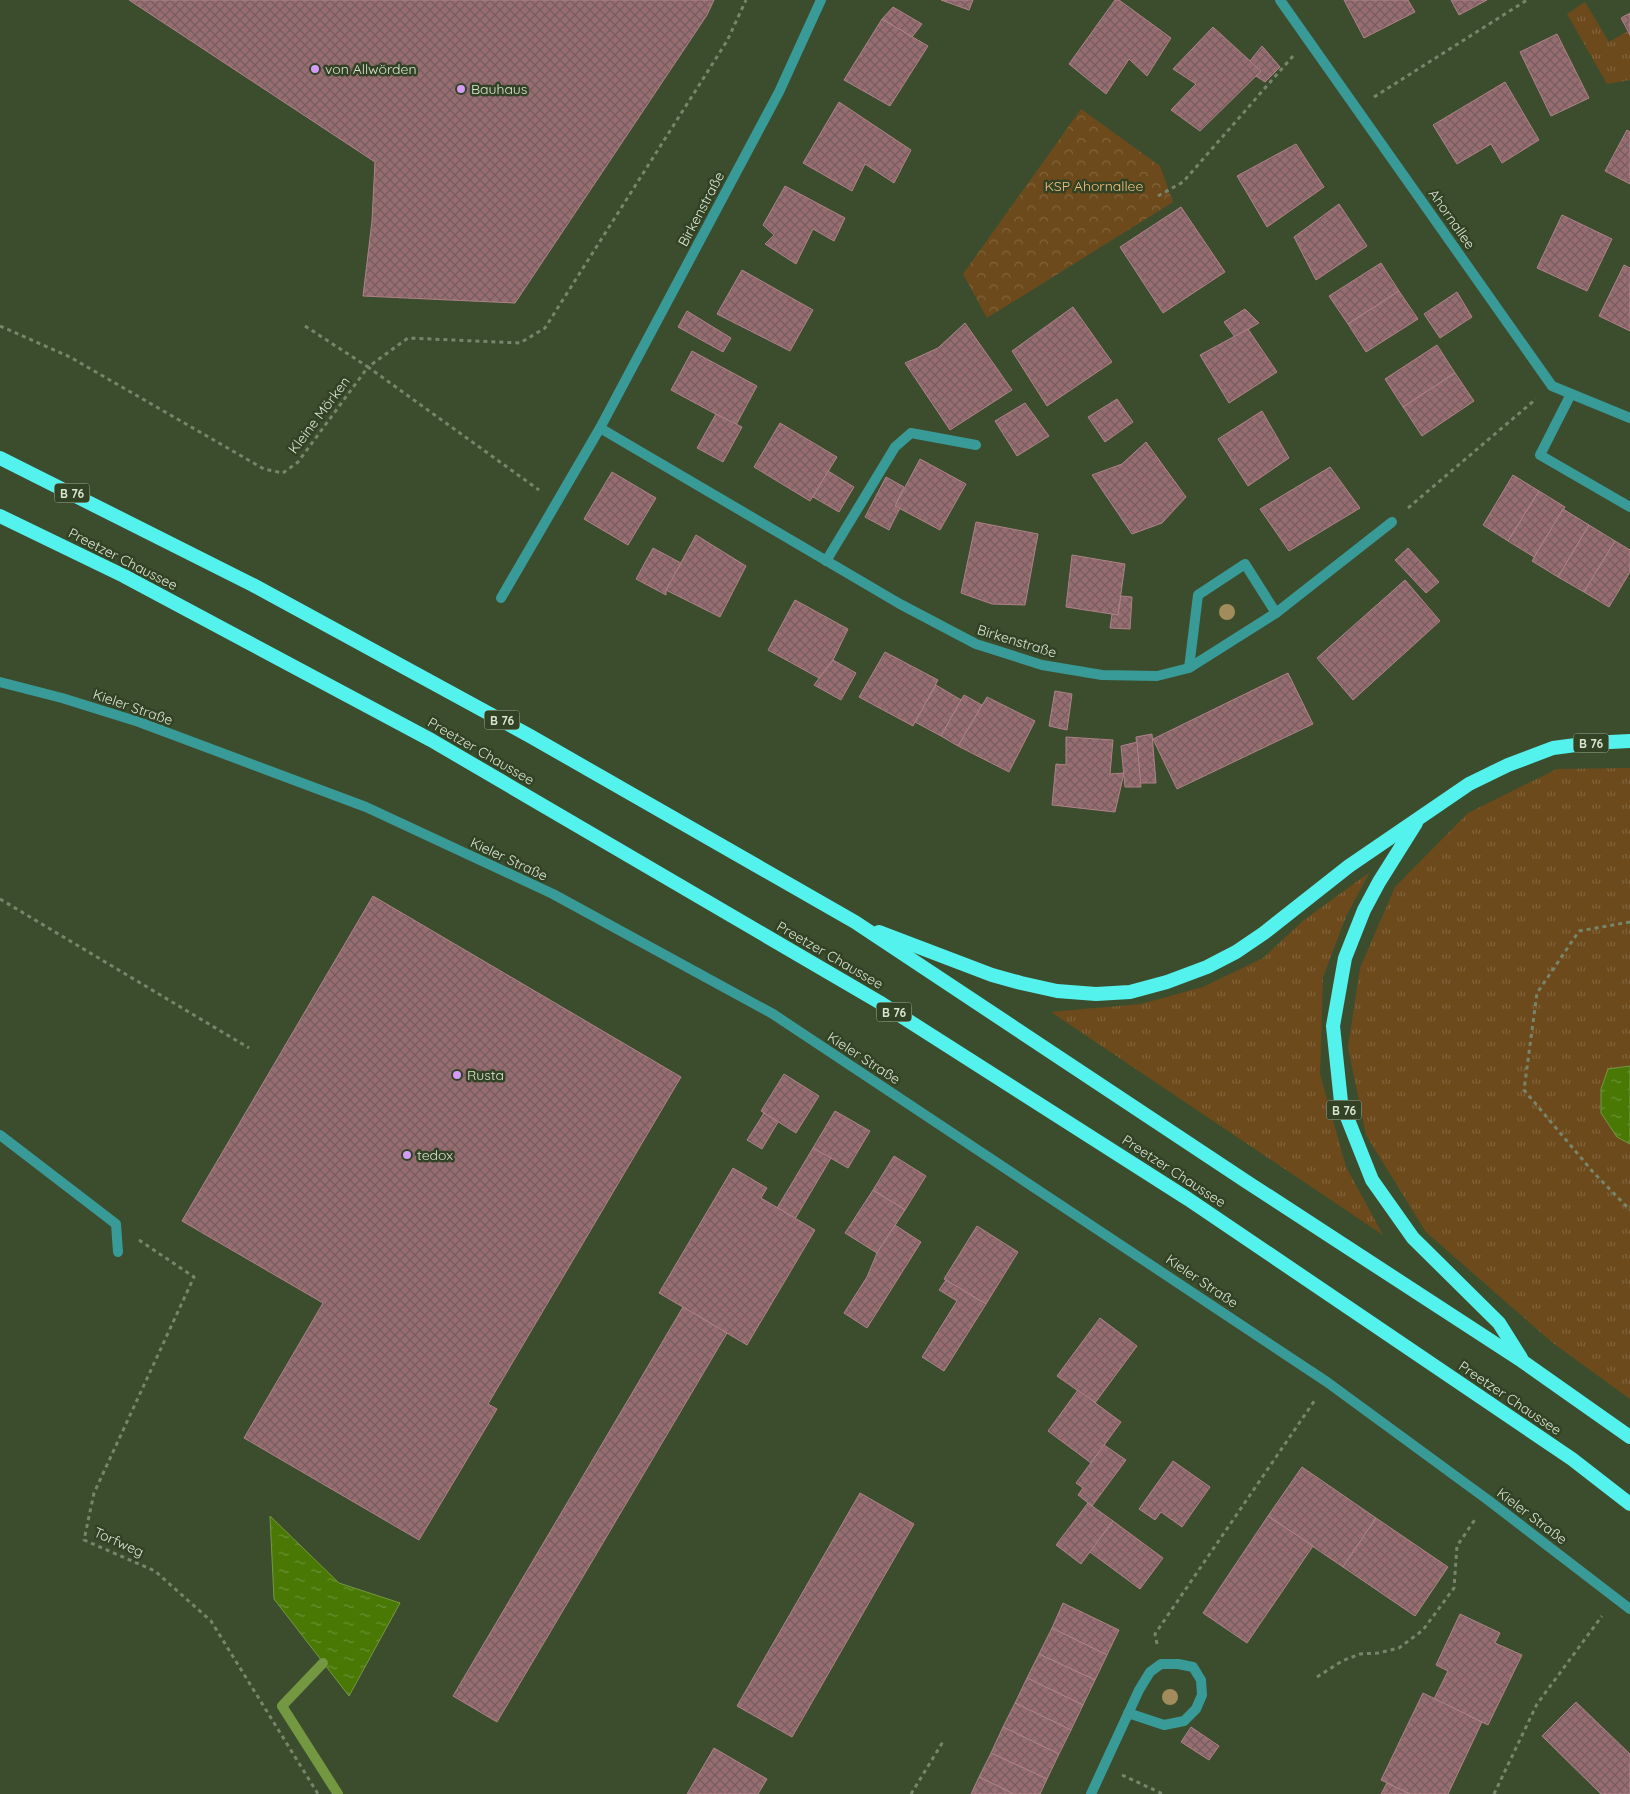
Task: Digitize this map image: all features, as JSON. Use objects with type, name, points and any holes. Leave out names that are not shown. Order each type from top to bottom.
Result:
[{"type":"highway","name":"B 76","points":[[0,458],[144,529],[297,608],[530,736],[855,922],[1264,1193],[1522,1361],[1630,1438]]},
{"type":"highway","name":"Preetzer Chaussee","points":[[0,516],[124,576],[431,740],[879,1002],[1196,1205],[1572,1459],[1630,1504]]},
{"type":"highway","name":"B 76","points":[[855,922],[992,975],[1021,984],[1057,991],[1096,994],[1130,992],[1167,982],[1206,967],[1236,952],[1264,933],[1349,866],[1469,784],[1508,765],[1553,748],[1591,743],[1630,741]]},
{"type":"highway","name":"B 76","points":[[1419,819],[1379,882],[1364,910],[1345,958],[1333,1026],[1340,1102],[1372,1180],[1413,1238],[1499,1323],[1522,1361]]},
{"type":"street","name":"Birkenstraße","points":[[501,598],[600,428],[779,92],[821,0]]},
{"type":"street","name":"Ahornallee","points":[[1280,0],[1552,386]]},
{"type":"street","points":[[1552,386],[1630,418]]},
{"type":"street","points":[[1571,394],[1540,456],[1630,507]]},
{"type":"street","name":"Birkenstraße","points":[[600,428],[900,604],[976,644],[1042,665],[1102,675],[1157,676],[1189,668],[1276,614],[1392,522]]},
{"type":"street","points":[[826,561],[895,447],[911,433],[976,445]]},
{"type":"street","points":[[1189,668],[1198,595],[1245,564],[1276,614]]},
{"type":"street","name":"Kieler Straße","points":[[0,682],[62,698],[139,722],[366,807],[552,894],[773,1014],[1327,1382],[1488,1500],[1630,1609]]},
{"type":"street","points":[[0,1135],[116,1224],[118,1252]]},
{"type":"street","points":[[1091,1794],[1138,1690],[1150,1672],[1161,1664],[1178,1664],[1193,1667],[1201,1680],[1202,1695],[1196,1709],[1184,1721],[1164,1725],[1128,1713]]},
{"type":"path","name":"Kleine Mörken","points":[[0,326],[70,357],[264,469],[283,473],[298,462],[368,367],[408,338],[520,343],[545,328],[726,41],[746,0]]},
{"type":"path","points":[[1357,108],[1527,0]]},
{"type":"path","points":[[1158,196],[1183,182],[1308,39]]},
{"type":"path","points":[[305,326],[368,367],[556,502]]},
{"type":"path","points":[[1392,522],[1552,386]]},
{"type":"path","points":[[0,899],[249,1048]]},
{"type":"path","points":[[1630,922],[1579,931],[1537,993],[1524,1090],[1593,1172],[1630,1210]]},
{"type":"path","name":"Torfweg","points":[[116,1224],[194,1277],[94,1493],[84,1540],[155,1571],[211,1621],[318,1794]]},
{"type":"path","points":[[1161,1664],[1155,1634],[1327,1382]]},
{"type":"path","points":[[1317,1677],[1342,1661],[1360,1654],[1399,1648],[1423,1630],[1454,1588],[1458,1546],[1488,1500]]},
{"type":"path","points":[[1494,1794],[1537,1704],[1616,1598]]},
{"type":"path","points":[[912,1794],[944,1740]]},
{"type":"path","points":[[1104,1766],[1163,1794]]},
{"type":"green space","points":[[1585,2],[1609,42],[1628,31],[1630,35],[1630,80],[1607,84],[1567,14]]},
{"type":"green space","name":"KSP Ahornallee","points":[[1081,109],[1160,166],[1173,202],[987,318],[963,274]]},
{"type":"green space","points":[[1630,768],[1630,1399],[1553,1343],[1426,1232],[1366,1135],[1348,1047],[1360,968],[1395,887],[1468,813],[1557,769]]},
{"type":"green space","points":[[1370,872],[1347,914],[1323,977],[1320,1074],[1346,1167],[1383,1235],[1051,1012],[1141,1004],[1203,987],[1263,958],[1304,920]]},
{"type":"water","points":[[1630,1066],[1630,1144],[1617,1137],[1601,1113],[1601,1089],[1608,1069]]},
{"type":"water","points":[[270,1516],[339,1583],[400,1603],[349,1696],[274,1599]]},
{"type":"building","name":"Bauhaus","points":[[129,0],[714,0],[707,15],[515,303],[363,296],[372,221],[375,162]]},
{"type":"building","points":[[941,0],[973,0],[969,10]]},
{"type":"building","points":[[1115,0],[1119,0],[1171,38],[1147,76],[1129,59],[1106,94],[1069,64]]},
{"type":"building","points":[[1344,0],[1408,0],[1415,12],[1364,38]]},
{"type":"building","points":[[1451,0],[1487,0],[1459,15]]},
{"type":"building","points":[[893,7],[922,24],[912,37],[882,19]]},
{"type":"building","points":[[1630,13],[1630,35],[1621,18]]},
{"type":"building","points":[[882,19],[928,46],[890,106],[844,80]]},
{"type":"building","points":[[1213,27],[1261,71],[1200,131],[1171,110],[1196,84],[1173,69]]},
{"type":"building","points":[[1557,34],[1589,98],[1551,116],[1520,52]]},
{"type":"building","points":[[1262,46],[1280,67],[1265,82],[1256,76],[1261,71],[1250,61]]},
{"type":"building","points":[[1505,82],[1539,140],[1502,163],[1491,144],[1457,164],[1433,125]]},
{"type":"building","points":[[839,102],[911,150],[894,183],[865,164],[852,191],[803,163]]},
{"type":"building","points":[[1627,130],[1630,132],[1630,184],[1605,171]]},
{"type":"building","points":[[1296,144],[1324,187],[1267,227],[1237,176]]},
{"type":"building","points":[[785,186],[845,218],[834,241],[813,229],[796,264],[765,244],[774,235],[763,225]]},
{"type":"building","points":[[1339,204],[1367,246],[1316,280],[1294,237]]},
{"type":"building","points":[[1181,207],[1225,272],[1163,313],[1120,247]]},
{"type":"building","points":[[1562,215],[1612,239],[1587,291],[1537,268]]},
{"type":"building","points":[[1381,263],[1399,291],[1348,324],[1329,296]]},
{"type":"building","points":[[1624,265],[1630,268],[1630,331],[1599,316]]},
{"type":"building","points":[[742,270],[813,310],[790,351],[717,314]]},
{"type":"building","points":[[1399,291],[1418,319],[1366,352],[1348,324]]},
{"type":"building","points":[[1457,292],[1472,317],[1440,338],[1424,314]]},
{"type":"building","points":[[1073,307],[1112,362],[1047,406],[1012,351]]},
{"type":"building","points":[[1245,309],[1259,323],[1235,337],[1224,322]]},
{"type":"building","points":[[687,311],[731,338],[723,352],[678,327]]},
{"type":"building","points":[[965,323],[1012,390],[950,430],[905,363],[938,348]]},
{"type":"building","points":[[1248,329],[1277,372],[1229,403],[1200,355]]},
{"type":"building","points":[[1437,345],[1455,373],[1403,407],[1385,379]]},
{"type":"building","points":[[692,351],[757,386],[736,425],[671,390]]},
{"type":"building","points":[[1455,373],[1474,401],[1422,436],[1403,407]]},
{"type":"building","points":[[1117,399],[1133,422],[1105,442],[1088,417]]},
{"type":"building","points":[[1025,403],[1049,436],[1017,456],[995,421]]},
{"type":"building","points":[[1262,411],[1289,458],[1248,486],[1218,439]]},
{"type":"building","points":[[716,414],[742,427],[723,462],[697,448]]},
{"type":"building","points":[[780,423],[837,457],[810,501],[754,467]]},
{"type":"building","points":[[1146,442],[1186,497],[1162,523],[1132,534],[1092,475],[1122,464]]},
{"type":"building","points":[[920,459],[966,484],[940,530],[895,506]]},
{"type":"building","points":[[1330,467],[1360,508],[1289,551],[1260,509]]},
{"type":"building","points":[[828,471],[854,487],[839,512],[813,497]]},
{"type":"building","points":[[612,472],[656,498],[628,545],[584,519]]},
{"type":"building","points":[[1513,475],[1539,491],[1508,541],[1483,525]]},
{"type":"building","points":[[886,477],[904,487],[895,506],[900,508],[889,530],[865,517]]},
{"type":"building","points":[[1539,491],[1565,507],[1534,557],[1508,541]]},
{"type":"building","points":[[1563,509],[1589,525],[1558,577],[1532,561]]},
{"type":"building","points":[[976,522],[1038,534],[1025,605],[992,604],[961,593]]},
{"type":"building","points":[[1589,525],[1615,541],[1584,592],[1558,577]]},
{"type":"building","points":[[696,535],[746,566],[720,617],[666,590]]},
{"type":"building","points":[[1615,541],[1630,550],[1630,572],[1609,607],[1584,592]]},
{"type":"building","points":[[653,548],[681,563],[666,590],[666,595],[636,579]]},
{"type":"building","points":[[1408,548],[1439,582],[1426,593],[1395,560]]},
{"type":"building","points":[[1072,555],[1125,564],[1118,615],[1066,607]]},
{"type":"building","points":[[1405,580],[1440,621],[1353,700],[1317,658]]},
{"type":"building","points":[[1121,596],[1132,597],[1130,629],[1110,628],[1112,614],[1118,615]]},
{"type":"building","points":[[795,600],[848,629],[833,660],[819,678],[768,650]]},
{"type":"building","points":[[885,652],[938,680],[913,726],[859,697]]},
{"type":"building","points":[[833,660],[856,673],[841,700],[814,685]]},
{"type":"building","points":[[1288,673],[1313,724],[1177,789],[1153,739]]},
{"type":"building","points":[[936,685],[961,700],[941,736],[915,722]]},
{"type":"building","points":[[1055,691],[1072,694],[1067,730],[1049,726]]},
{"type":"building","points":[[964,695],[982,705],[958,746],[941,736]]},
{"type":"building","points":[[987,697],[1035,721],[1009,772],[958,746]]},
{"type":"building","points":[[1152,734],[1156,783],[1140,783],[1136,737]]},
{"type":"building","points":[[1066,737],[1113,740],[1110,774],[1124,773],[1115,812],[1052,805],[1056,764],[1066,765]]},
{"type":"building","points":[[1137,742],[1141,787],[1125,787],[1121,746]]},
{"type":"building","points":[[373,896],[681,1077],[488,1404],[497,1409],[419,1540],[244,1438],[323,1303],[182,1221]]},
{"type":"building","points":[[784,1074],[819,1096],[796,1133],[761,1111]]},
{"type":"building","points":[[835,1111],[870,1131],[848,1168],[813,1148]]},
{"type":"building","points":[[764,1113],[778,1122],[762,1149],[747,1140]]},
{"type":"building","points":[[813,1148],[831,1158],[795,1219],[777,1208]]},
{"type":"building","points":[[894,1156],[926,1176],[905,1210],[873,1190]]},
{"type":"building","points":[[733,1168],[767,1188],[761,1198],[815,1230],[747,1345],[659,1293]]},
{"type":"building","points":[[873,1190],[905,1210],[877,1253],[845,1233]]},
{"type":"building","points":[[895,1225],[921,1242],[867,1328],[844,1313],[867,1277],[877,1253]]},
{"type":"building","points":[[977,1226],[1018,1252],[986,1304],[944,1279]]},
{"type":"building","points":[[946,1280],[986,1304],[944,1371],[922,1357],[957,1301],[939,1290]]},
{"type":"building","points":[[683,1307],[727,1333],[497,1722],[453,1696]]},
{"type":"building","points":[[1100,1318],[1137,1346],[1095,1403],[1057,1376]]},
{"type":"building","points":[[1078,1390],[1121,1422],[1091,1463],[1048,1431]]},
{"type":"building","points":[[1104,1445],[1126,1460],[1092,1506],[1078,1495],[1083,1488],[1076,1483]]},
{"type":"building","points":[[1173,1461],[1210,1487],[1182,1527],[1161,1512],[1155,1520],[1139,1509]]},
{"type":"building","points":[[1302,1467],[1376,1518],[1343,1567],[1268,1516]]},
{"type":"building","points":[[860,1493],[914,1524],[792,1737],[737,1706]]},
{"type":"building","points":[[1088,1503],[1113,1521],[1081,1564],[1056,1545]]},
{"type":"building","points":[[1268,1516],[1313,1546],[1247,1643],[1203,1613]]},
{"type":"building","points":[[1376,1518],[1448,1567],[1415,1616],[1343,1567]]},
{"type":"building","points":[[1113,1521],[1163,1558],[1140,1589],[1090,1552]]},
{"type":"building","points":[[1063,1603],[1119,1630],[1107,1655],[1052,1628]]},
{"type":"building","points":[[1460,1614],[1500,1633],[1495,1643],[1522,1655],[1488,1725],[1434,1699],[1448,1671],[1436,1665]]},
{"type":"building","points":[[1052,1628],[1107,1655],[1095,1680],[1039,1654]]},
{"type":"building","points":[[1039,1654],[1095,1680],[1083,1705],[1027,1678]]},
{"type":"building","points":[[1027,1678],[1083,1705],[1071,1730],[1015,1703]]},
{"type":"building","points":[[1423,1693],[1482,1722],[1448,1794],[1410,1794],[1381,1780]]},
{"type":"building","points":[[1576,1702],[1630,1754],[1630,1794],[1601,1794],[1542,1736]]},
{"type":"building","points":[[1015,1703],[1071,1730],[1059,1754],[1003,1727]]},
{"type":"building","points":[[1003,1727],[1059,1754],[1047,1779],[991,1753]]},
{"type":"building","points":[[1191,1727],[1219,1746],[1209,1760],[1181,1742]]},
{"type":"building","points":[[714,1748],[767,1779],[758,1794],[687,1794]]},
{"type":"building","points":[[991,1753],[1047,1779],[1040,1794],[1014,1794],[979,1777]]},
{"type":"building","points":[[979,1777],[1014,1794],[971,1794]]},
{"type":"building","points":[[1387,1783],[1410,1794],[1381,1794]]},
{"type":"waterway","points":[[323,1663],[282,1706],[338,1794]]},
{"type":"place","name":"von Allwörden","points":[[315,69]]},
{"type":"place","name":"Bauhaus","points":[[461,89]]},
{"type":"place","name":"Rusta","points":[[457,1075]]},
{"type":"place","name":"tedox","points":[[407,1155]]}]
